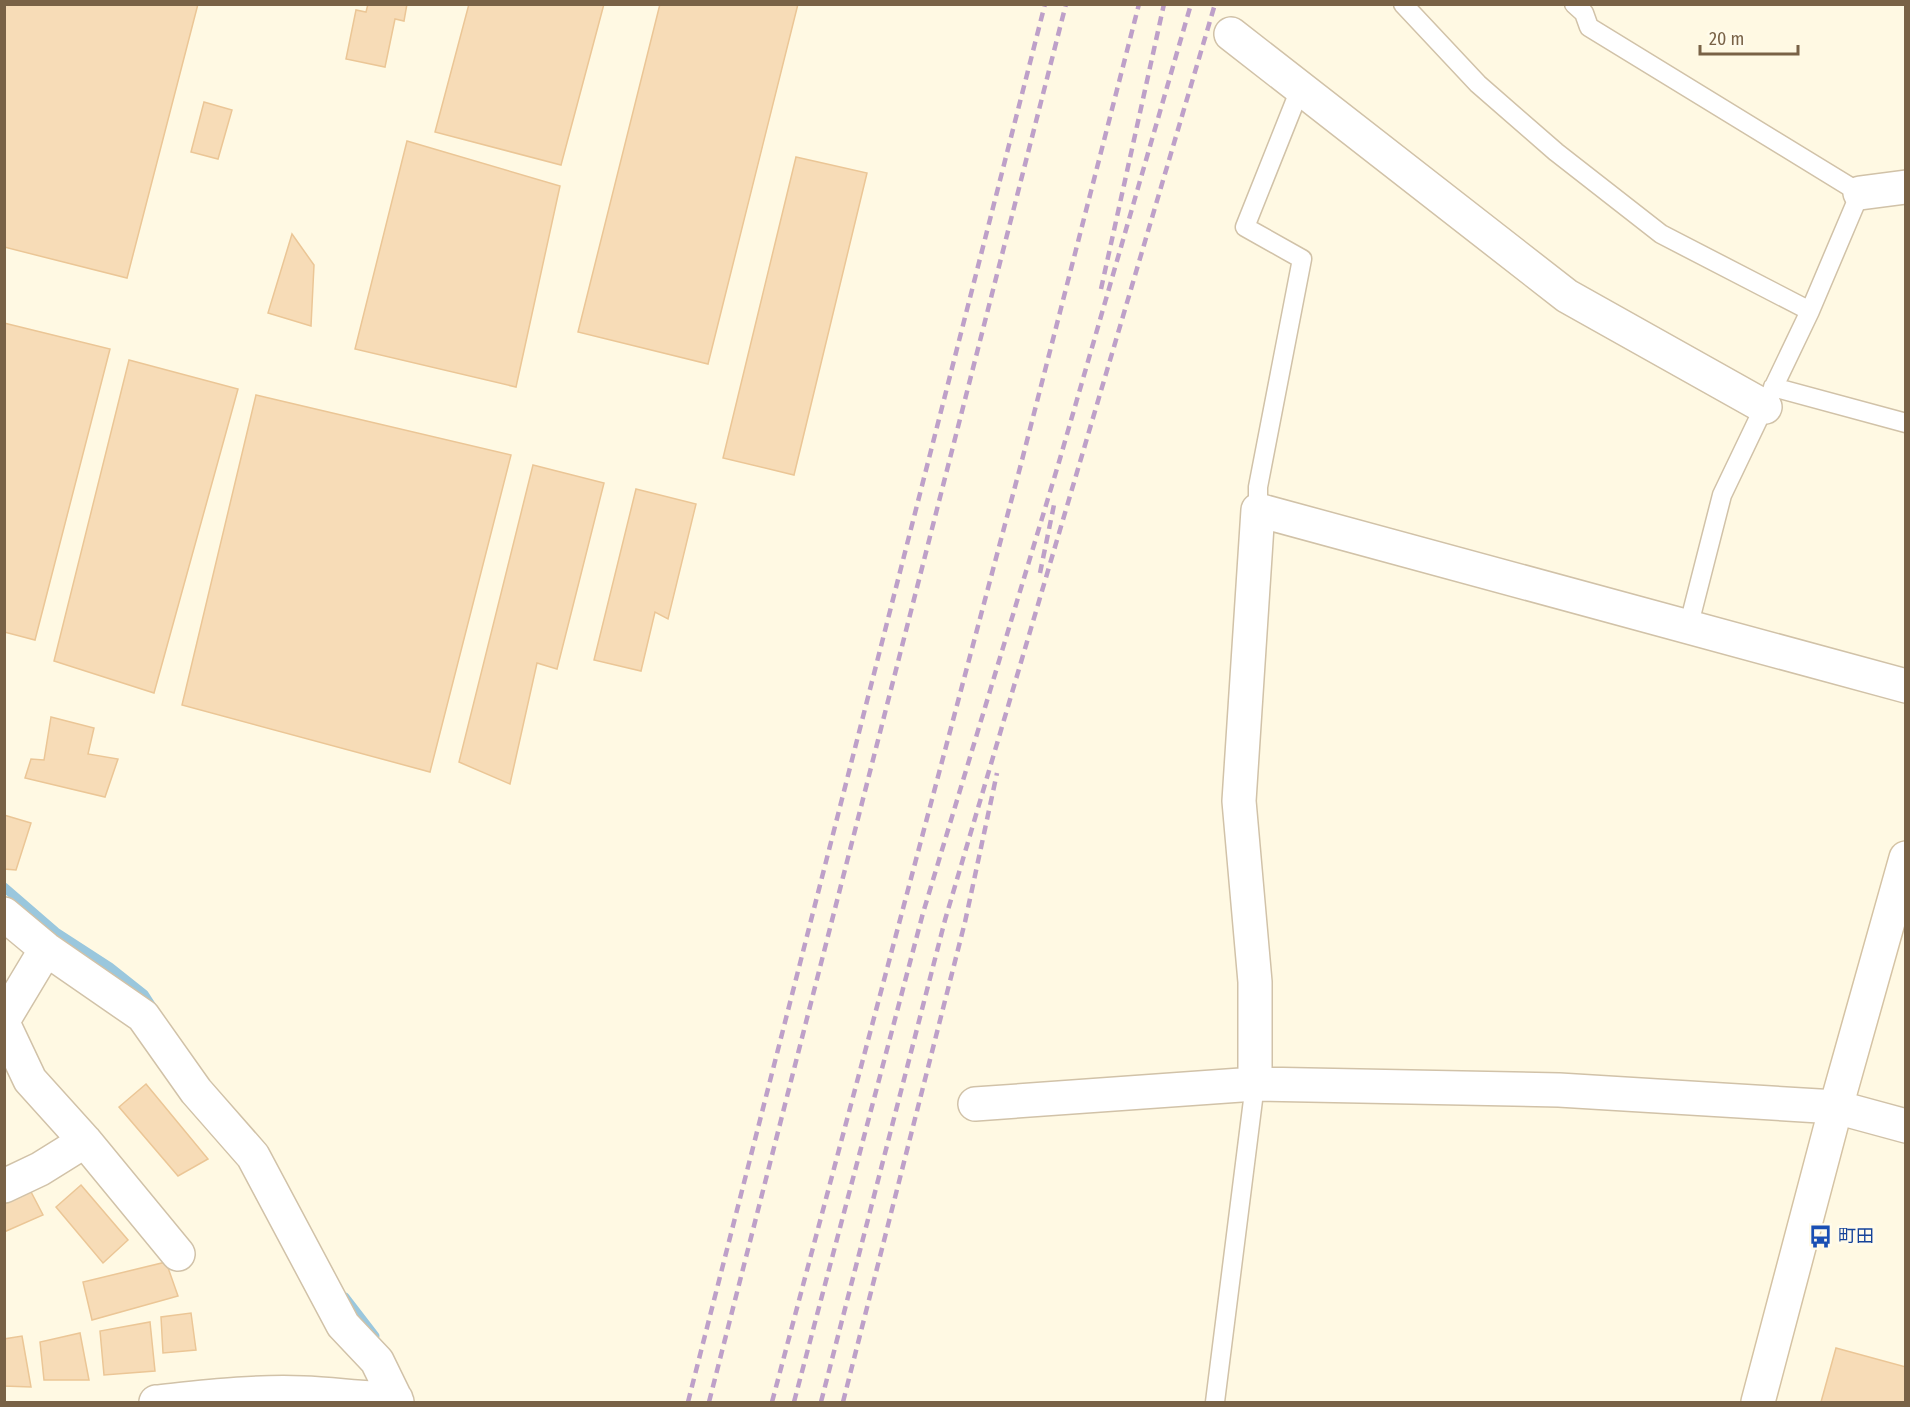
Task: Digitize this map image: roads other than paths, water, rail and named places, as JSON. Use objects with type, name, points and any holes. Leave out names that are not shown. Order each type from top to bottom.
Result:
[{"type":"street","points":[[1231,34],[1567,296],[1769,397]]},
{"type":"street","points":[[1860,193],[1905,187]]},
{"type":"street","points":[[1255,1084],[1256,982],[1239,801],[1258,510],[1905,686]]},
{"type":"street","points":[[1758,1402],[1905,858]]},
{"type":"street","points":[[4,914],[46,949],[143,1016],[196,1091],[253,1156],[343,1325],[377,1361],[396,1401],[303,1393],[227,1394],[156,1402]]},
{"type":"street","points":[[4,1019],[46,949]]},
{"type":"street","points":[[4,1025],[30,1080],[85,1141],[178,1254]]},
{"type":"street","points":[[975,1104],[1255,1084],[1559,1090],[1836,1107],[1905,1126]]},
{"type":"street","points":[[4,1186],[40,1169],[85,1141]]},
{"type":"lane","points":[[1403,4],[1478,84],[1556,152],[1661,234],[1810,311]]},
{"type":"lane","points":[[1582,7],[1589,27],[1860,193],[1810,311],[1722,495],[1688,628]]},
{"type":"lane","points":[[1258,510],[1258,487],[1302,260],[1245,227],[1300,89]]},
{"type":"lane","points":[[1769,397],[1905,423]]},
{"type":"lane","points":[[1215,1402],[1255,1084]]},
{"type":"waterway","points":[[4,887],[56,932],[110,967],[144,994],[153,1008]]},
{"type":"waterway","points":[[345,1297],[375,1336]]},
{"type":"railway","points":[[688,1402],[1045,4]]},
{"type":"railway","points":[[709,1402],[1066,4]]},
{"type":"railway","points":[[772,1402],[1021,464],[1139,4]]},
{"type":"railway","points":[[1101,289],[1164,4]]},
{"type":"railway","points":[[794,1402],[923,913],[1059,462],[1191,4]]},
{"type":"railway","points":[[821,1402],[945,920],[1215,4]]},
{"type":"railway","points":[[1040,573],[1055,500]]},
{"type":"railway","points":[[843,1402],[965,922],[997,773]]},
{"type":"place","name":"町田","points":[[1820,1236]]}]
